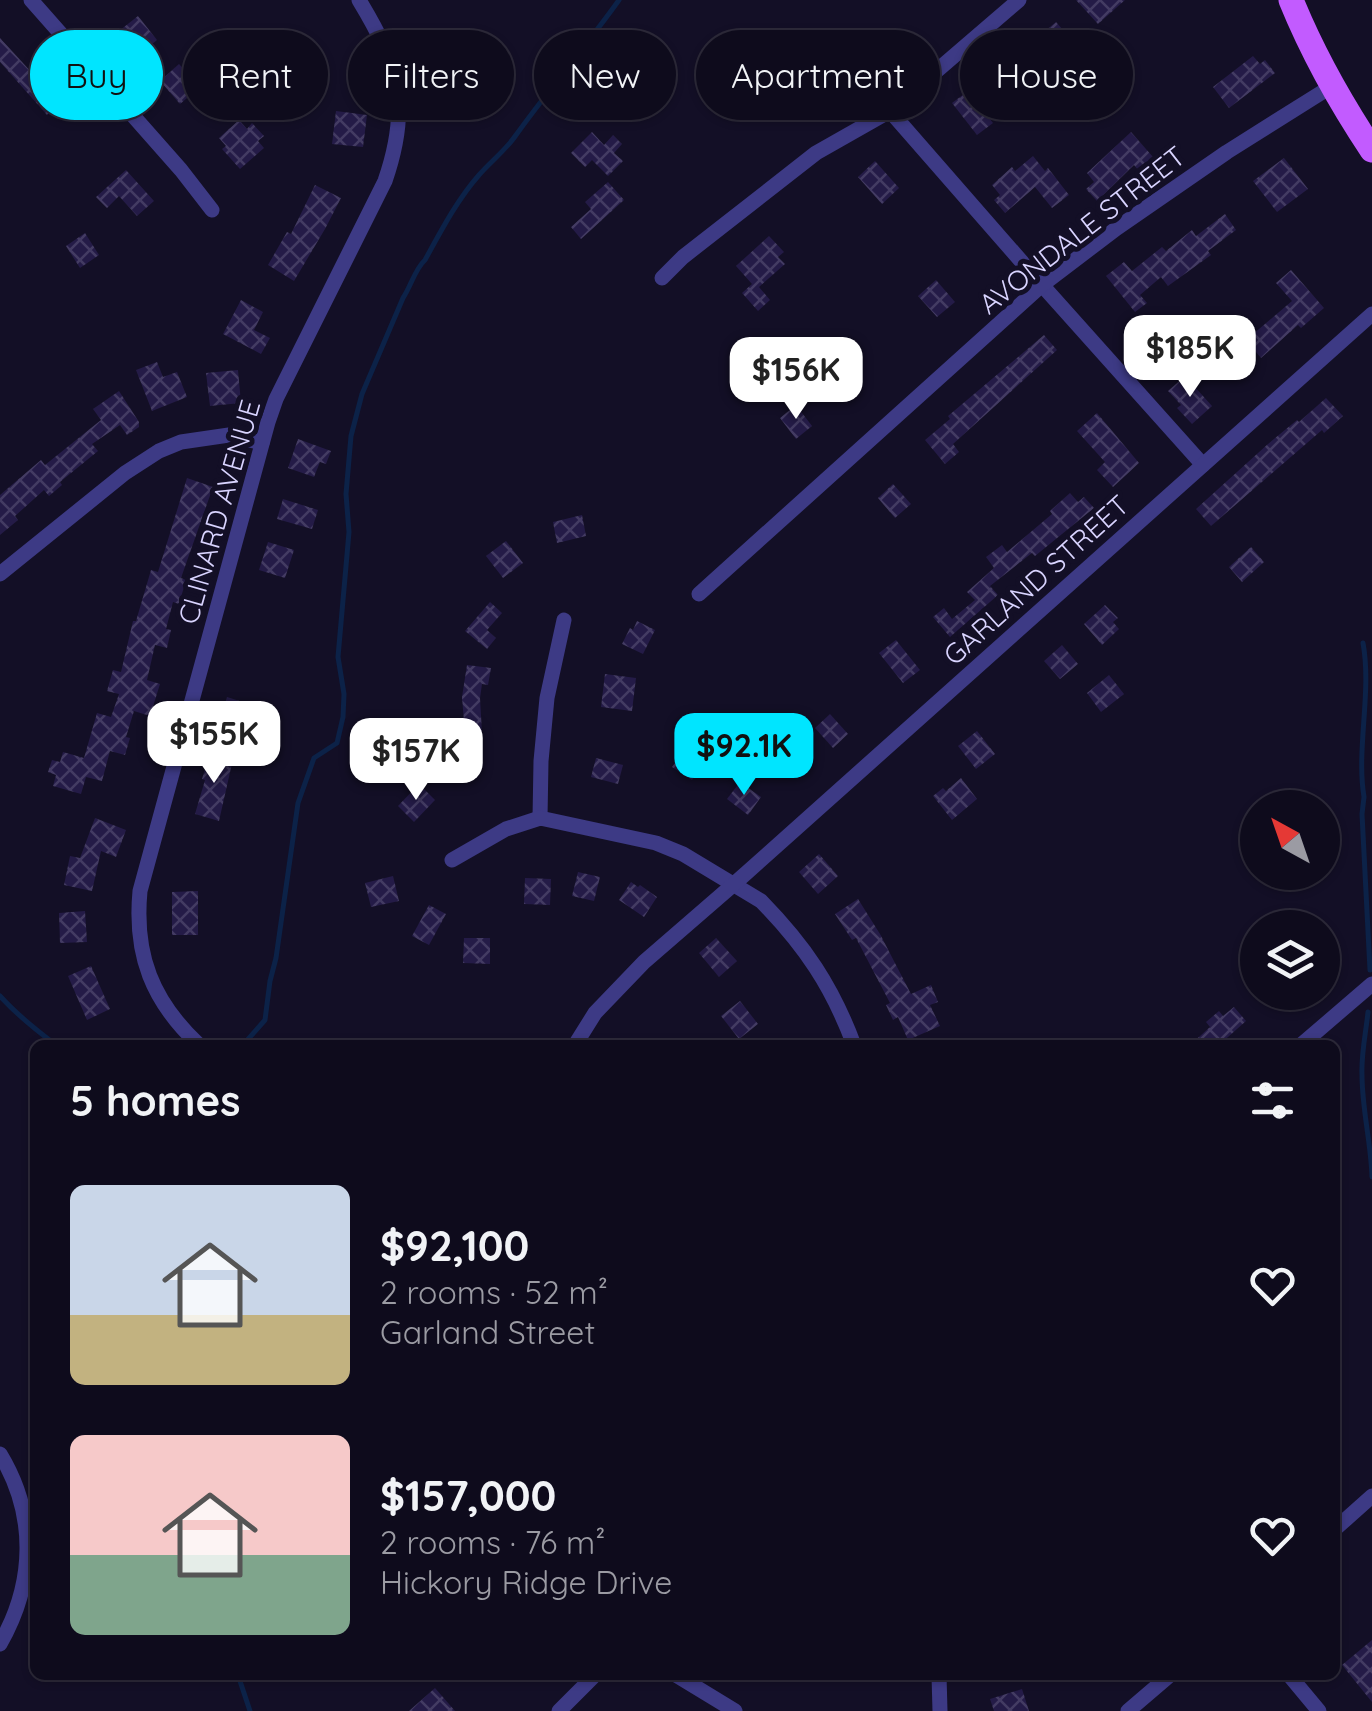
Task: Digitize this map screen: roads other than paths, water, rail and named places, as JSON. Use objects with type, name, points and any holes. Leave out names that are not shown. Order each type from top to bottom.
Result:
[{"type":"main road","points":[[1291,0],[1317,59],[1372,150]]},
{"type":"street","points":[[32,0],[212,210]]},
{"type":"street","name":"CLINARD AVENUE","points":[[195,1040],[165,1007],[144,962],[138,935],[140,891],[276,399],[385,181],[394,155],[399,116],[397,81],[382,37],[359,0]]},
{"type":"street","points":[[940,68],[1019,0]]},
{"type":"street","name":"AVONDALE STREET","points":[[700,594],[1042,285],[1227,152],[1332,86]]},
{"type":"street","points":[[662,278],[683,257],[816,154],[875,120]]},
{"type":"street","points":[[898,120],[1203,465]]},
{"type":"street","name":"GARLAND STREET","points":[[578,1040],[595,1012],[644,962],[1372,314]]},
{"type":"street","points":[[0,574],[125,472],[159,451],[193,440],[229,435],[262,443]]},
{"type":"street","points":[[540,818],[547,698],[564,620]]},
{"type":"street","points":[[452,860],[506,829],[540,818],[656,843],[683,854],[761,901],[805,950],[826,981],[852,1040]]},
{"type":"street","points":[[1307,1040],[1372,984]]},
{"type":"street","points":[[0,1454],[21,1496],[28,1541],[25,1584],[0,1644]]},
{"type":"street","points":[[1340,1525],[1372,1496]]},
{"type":"street","points":[[559,1711],[590,1680]]},
{"type":"street","points":[[684,1680],[735,1711]]},
{"type":"street","points":[[939,1680],[940,1711]]},
{"type":"street","points":[[1128,1711],[1164,1680]]},
{"type":"street","points":[[1293,1680],[1319,1711]]},
{"type":"waterway","points":[[247,1040],[265,1020],[298,803],[314,758],[337,743],[343,717],[338,657],[349,532],[346,494],[351,436],[362,394],[403,298],[456,205],[512,140],[619,0]]},
{"type":"waterway","points":[[1363,643],[1366,681],[1362,814],[1370,970]]},
{"type":"waterway","points":[[0,996],[50,1040]]},
{"type":"waterway","points":[[1368,1012],[1362,1075],[1372,1177]]},
{"type":"waterway","points":[[240,1680],[250,1711]]}]
